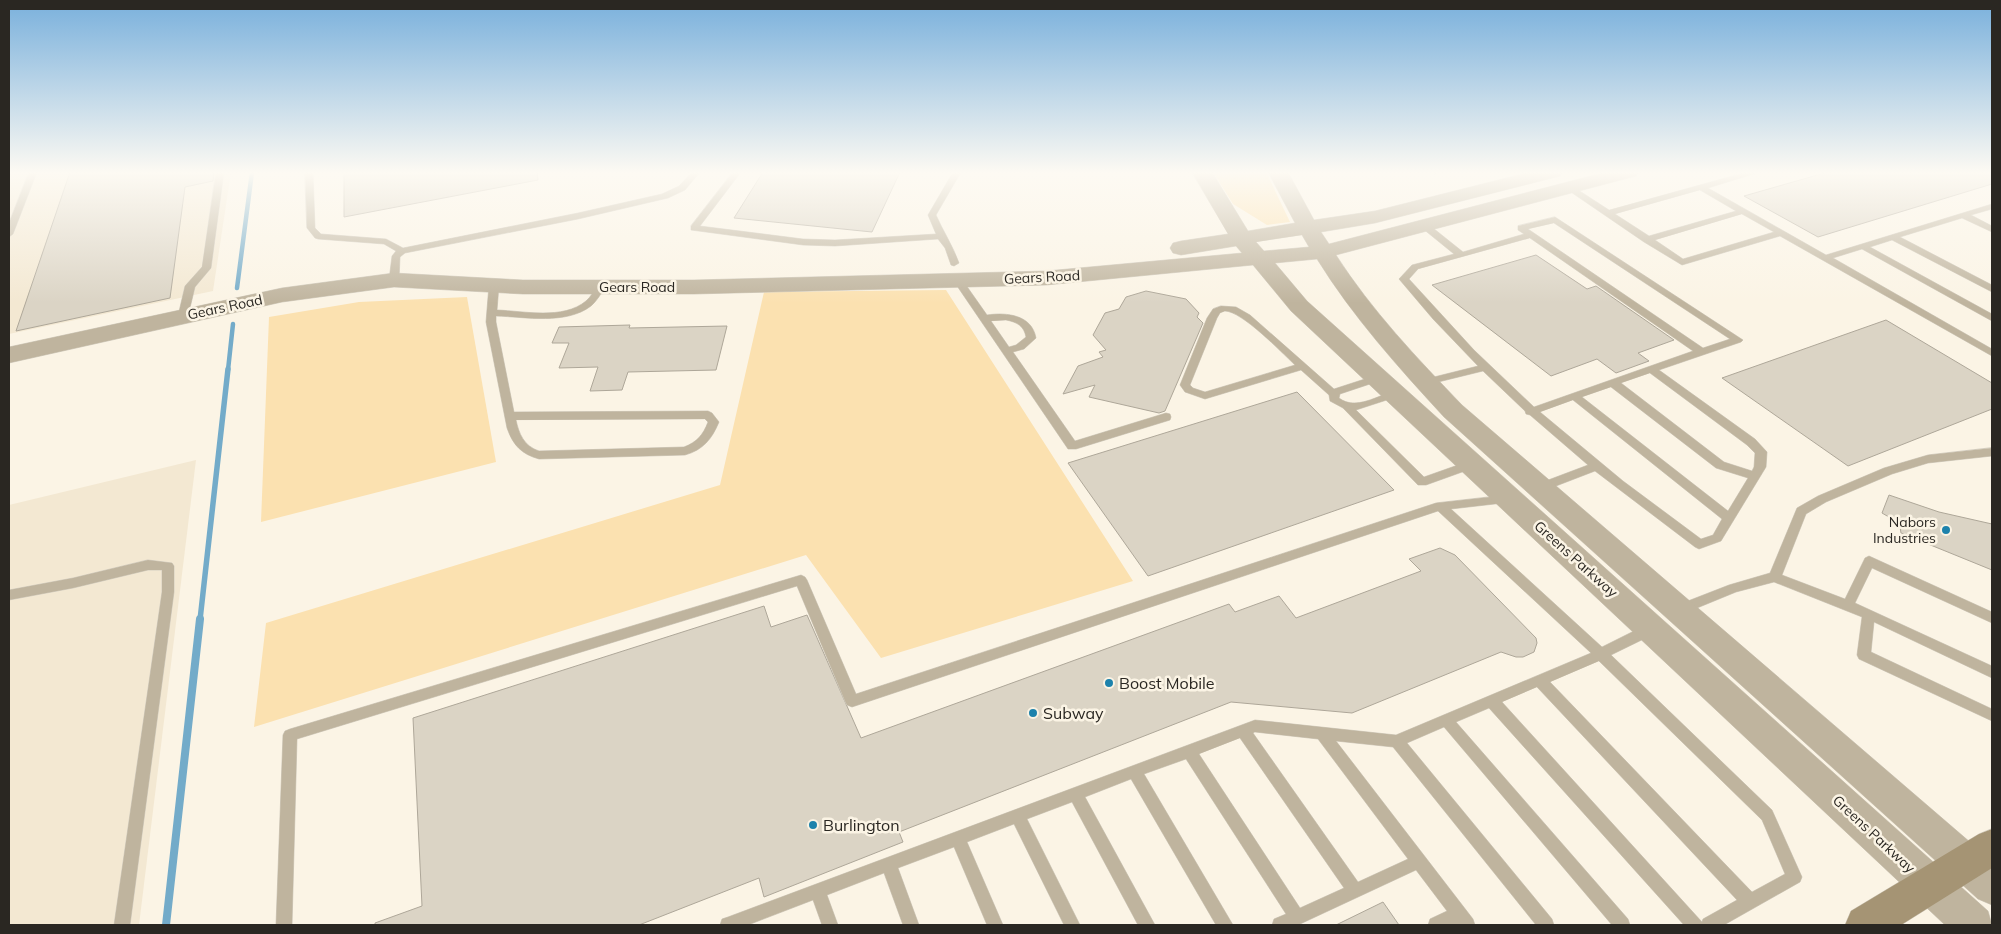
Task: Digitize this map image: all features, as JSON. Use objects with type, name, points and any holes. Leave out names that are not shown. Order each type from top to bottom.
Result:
[{"type":"main road","points":[[1865,925],[1929,886],[1983,865]]},
{"type":"street","name":"Greens Parkway","points":[[1228,216],[1242,239],[1299,306],[1449,445],[1473,464],[1508,499],[1983,865]]},
{"type":"street","points":[[1242,216],[1255,224],[1324,252]]},
{"type":"street","name":"Greens Parkway","points":[[1301,216],[1344,286],[1392,346],[1453,411],[1539,488],[1929,886],[1974,925]]},
{"type":"street","name":"Gears Road","points":[[9,355],[282,295],[394,280],[494,285],[601,287],[696,278],[956,271],[1114,255],[1242,239],[1381,216]]},
{"type":"street","name":"Gears Road","points":[[956,271],[1046,278],[1289,256],[1324,252],[1464,216]]},
{"type":"street","points":[[1242,239],[1289,256],[1344,286]]},
{"type":"street","name":"Gears Road","points":[[444,282],[554,272],[696,278]]},
{"type":"street","points":[[1508,499],[1539,488]]},
{"type":"lane","points":[[9,234],[16,216]]},
{"type":"lane","points":[[184,316],[190,286],[206,268],[214,216]]},
{"type":"lane","points":[[311,216],[311,228],[318,236],[386,242],[402,251]]},
{"type":"lane","points":[[394,280],[396,256],[402,251],[580,216]]},
{"type":"lane","points":[[704,216],[694,228],[803,242],[827,243],[941,236]]},
{"type":"lane","points":[[932,216],[941,236],[949,248],[956,271],[984,320],[1072,446],[1166,417]]},
{"type":"lane","points":[[1610,216],[1682,262],[1781,233]]},
{"type":"lane","points":[[1647,240],[1729,216]]},
{"type":"lane","points":[[1752,216],[1992,353]]},
{"type":"lane","points":[[1825,258],[1961,216]]},
{"type":"lane","points":[[1964,216],[1992,229]]},
{"type":"lane","points":[[1530,412],[1651,368],[1701,352],[1738,340],[1555,220],[1522,228],[1701,352]]},
{"type":"lane","points":[[1425,226],[1462,255]]},
{"type":"lane","points":[[1532,236],[1416,267],[1404,279],[1423,302],[1530,412],[1596,466],[1699,544],[1717,538],[1760,467],[1761,452],[1751,442],[1651,368]]},
{"type":"lane","points":[[1893,237],[1992,289]]},
{"type":"lane","points":[[1862,246],[1992,318]]},
{"type":"lane","points":[[494,285],[491,322],[510,416],[516,442],[529,453],[539,455],[685,451],[697,447],[703,442],[714,422],[708,414],[510,416]]},
{"type":"lane","points":[[492,313],[555,314],[566,312],[590,302],[601,287]]},
{"type":"lane","points":[[1303,366],[1205,396],[1189,390],[1185,385],[1216,311],[1222,308],[1233,308],[1248,316],[1334,394],[1336,401],[1348,408],[1422,482],[1473,464]]},
{"type":"lane","points":[[984,320],[1016,318],[1028,328],[1031,338],[1027,343],[1006,351]]},
{"type":"lane","points":[[1426,382],[1487,368]]},
{"type":"lane","points":[[1612,382],[1720,465],[1754,476]]},
{"type":"lane","points":[[1334,394],[1386,386]]},
{"type":"lane","points":[[1348,408],[1386,386]]},
{"type":"lane","points":[[1574,396],[1729,518]]},
{"type":"lane","points":[[1775,577],[1801,511],[1822,499],[1888,472],[1928,459],[1992,452]]},
{"type":"lane","points":[[1539,488],[1596,466]]},
{"type":"lane","points":[[284,925],[290,735],[801,580],[852,701],[1440,506],[1508,499]]},
{"type":"lane","points":[[1440,506],[1601,654],[1767,815],[1794,877],[1709,925]]},
{"type":"lane","points":[[1848,605],[1869,561],[1992,618]]},
{"type":"lane","points":[[9,595],[73,583],[148,565],[168,566],[168,592],[122,925]]},
{"type":"lane","points":[[728,925],[757,920],[818,891],[1255,726],[1397,741],[1601,654],[1666,619],[1733,588],[1775,577],[1870,614],[1992,672]]},
{"type":"lane","points":[[1870,614],[1864,655],[1992,715]]},
{"type":"lane","points":[[1539,680],[1750,902]]},
{"type":"lane","points":[[1492,700],[1695,925]]},
{"type":"lane","points":[[1446,720],[1622,925]]},
{"type":"lane","points":[[1243,730],[1355,891]]},
{"type":"lane","points":[[1322,733],[1463,920],[1436,925]]},
{"type":"lane","points":[[1397,741],[1546,925]]},
{"type":"lane","points":[[1189,751],[1297,917]]},
{"type":"lane","points":[[1135,772],[1225,925]]},
{"type":"lane","points":[[1076,794],[1147,925]]},
{"type":"lane","points":[[1018,816],[1072,925]]},
{"type":"lane","points":[[958,838],[995,925]]},
{"type":"lane","points":[[1280,925],[1418,862]]},
{"type":"lane","points":[[889,865],[911,925]]},
{"type":"lane","points":[[818,891],[830,925]]},
{"type":"shaded area","points":[[9,216],[224,216],[213,291],[9,334]]},
{"type":"shaded area","points":[[1252,216],[1287,216],[1290,222],[1267,225]]},
{"type":"shaded area","points":[[946,290],[1133,581],[881,658],[806,555],[254,727],[266,623],[720,485],[764,292]]},
{"type":"shaded area","points":[[467,297],[496,462],[261,522],[269,317],[359,302]]},
{"type":"shaded area","points":[[196,460],[139,925],[9,925],[9,505]]},
{"type":"building","points":[[55,216],[181,216],[170,298],[16,331]]},
{"type":"building","points":[[736,216],[880,216],[872,232],[734,218]]},
{"type":"building","points":[[1779,216],[1888,216],[1818,237]]},
{"type":"building","points":[[1536,255],[1587,289],[1596,286],[1674,340],[1638,353],[1649,361],[1616,373],[1597,359],[1551,376],[1432,285]]},
{"type":"building","points":[[1146,291],[1186,299],[1199,313],[1197,317],[1203,323],[1165,411],[1159,413],[1089,397],[1095,385],[1063,394],[1078,366],[1103,357],[1099,352],[1106,350],[1093,335],[1105,313],[1119,309],[1126,297]]},
{"type":"building","points":[[1886,320],[1992,383],[1992,409],[1848,466],[1722,378]]},
{"type":"building","points":[[630,325],[629,328],[727,326],[716,370],[628,372],[622,390],[590,391],[598,367],[559,368],[569,343],[552,343],[559,327]]},
{"type":"building","points":[[1297,392],[1394,490],[1148,576],[1068,463]]},
{"type":"building","name":"Nabors Industries","points":[[1889,495],[1939,512],[1992,524],[1992,570],[1901,533],[1900,527],[1894,520],[1882,513]]},
{"type":"building","points":[[1440,548],[1455,555],[1536,638],[1537,643],[1534,652],[1523,657],[1516,657],[1501,652],[1352,713],[1231,702],[899,832],[903,842],[764,897],[759,878],[639,925],[375,925],[375,923],[422,906],[413,718],[764,606],[771,627],[807,615],[861,738],[1229,604],[1235,612],[1279,596],[1296,618],[1421,571],[1409,559]]},
{"type":"building","points":[[1383,902],[1399,925],[1336,925]]},
{"type":"waterway","points":[[237,288],[246,216]]},
{"type":"waterway","points":[[228,370],[233,324]]},
{"type":"waterway","points":[[200,620],[228,369]]},
{"type":"waterway","points":[[166,925],[200,619]]},
{"type":"place","name":"Nabors Industries","points":[[1946,530]]},
{"type":"place","name":"Boost Mobile","points":[[1109,683]]},
{"type":"place","name":"Subway","points":[[1033,713]]},
{"type":"place","name":"Burlington","points":[[813,825]]}]
